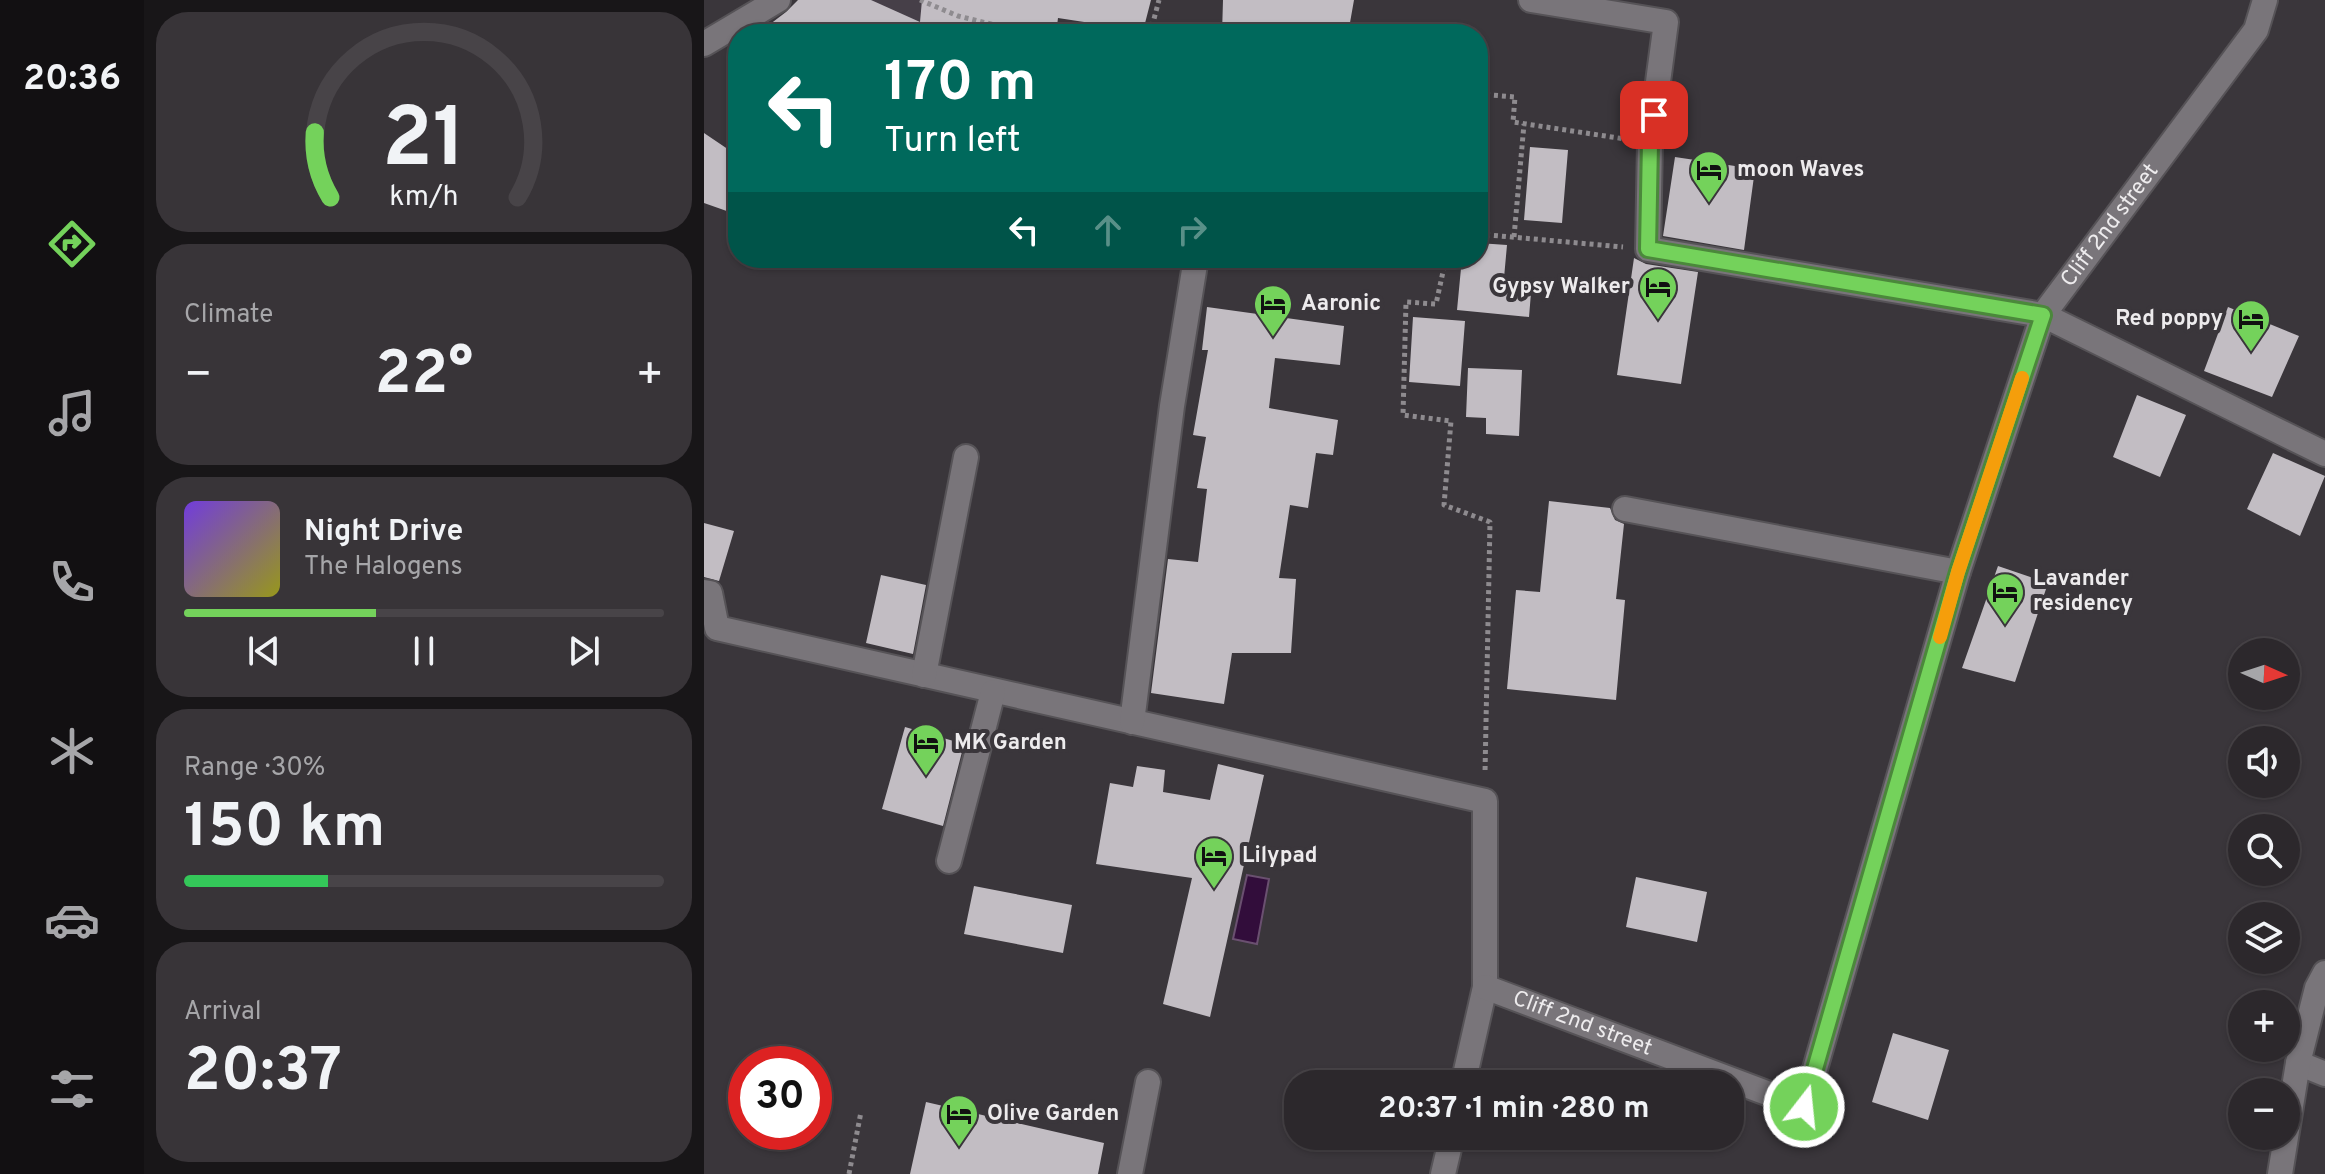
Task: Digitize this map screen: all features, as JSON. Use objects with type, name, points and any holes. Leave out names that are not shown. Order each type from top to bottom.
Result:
[{"type":"street","points":[[738,24],[778,0]]},
{"type":"street","points":[[1531,0],[1667,11],[1650,142],[1648,249],[2043,315],[2325,454]]},
{"type":"street","name":"Cliff 2nd street","points":[[1466,1070],[1485,987],[1804,1107],[1958,572],[2043,315],[2256,30],[2265,0]]},
{"type":"street","points":[[704,44],[728,30]]},
{"type":"street","points":[[1132,722],[1172,406],[1194,268]]},
{"type":"street","points":[[924,675],[966,457]]},
{"type":"street","points":[[1625,509],[1958,572]]},
{"type":"street","points":[[704,592],[710,593],[717,628],[1485,801],[1485,987]]},
{"type":"street","points":[[949,861],[993,692]]},
{"type":"street","points":[[2280,1174],[2298,1063],[2317,988],[2325,973]]},
{"type":"street","points":[[2298,1063],[2325,1074]]},
{"type":"street","points":[[1130,1174],[1148,1082]]},
{"type":"street","points":[[1443,1174],[1449,1150]]},
{"type":"path","points":[[920,0],[958,16],[991,24]]},
{"type":"path","points":[[1153,24],[1159,0]]},
{"type":"path","points":[[1488,95],[1515,97],[1513,122],[1650,142]]},
{"type":"path","points":[[1514,237],[1524,124]]},
{"type":"path","points":[[1488,235],[1648,249]]},
{"type":"path","points":[[1444,268],[1436,304],[1406,302],[1403,415],[1451,421],[1444,505],[1490,522],[1485,801]]},
{"type":"path","points":[[849,1174],[861,1112]]},
{"type":"shaded area","points":[[858,0],[967,0],[1008,13],[1065,24],[900,24]]},
{"type":"shaded area","points":[[1247,875],[1269,879],[1257,944],[1233,939]]},
{"type":"building","points":[[798,0],[871,0],[920,22],[922,0],[1151,0],[1145,24],[1097,24],[1058,18],[1057,24],[770,24]]},
{"type":"building","points":[[1223,0],[1354,0],[1350,24],[1222,24]]},
{"type":"building","points":[[704,133],[728,149],[728,211],[704,203]]},
{"type":"building","points":[[1530,147],[1568,150],[1562,223],[1524,220]]},
{"type":"building","name":"moon Waves","points":[[1675,157],[1755,169],[1744,250],[1663,236]]},
{"type":"building","name":"Gypsy Walker","points":[[1488,244],[1507,245],[1504,278],[1532,281],[1529,317],[1457,310],[1461,268],[1488,268]]},
{"type":"building","name":"Gypsy Walker","points":[[1634,258],[1646,264],[1698,272],[1681,384],[1617,375]]},
{"type":"building","points":[[1207,307],[1344,326],[1340,365],[1275,358],[1269,408],[1338,420],[1333,455],[1316,453],[1308,508],[1290,505],[1279,578],[1296,579],[1291,653],[1232,653],[1224,704],[1151,693],[1168,559],[1198,562],[1207,489],[1197,488],[1206,437],[1193,435],[1208,350],[1202,350]]},
{"type":"building","name":"Red poppy","points":[[2228,307],[2299,336],[2272,397],[2204,371]]},
{"type":"building","points":[[1413,317],[1465,321],[1460,386],[1409,382]]},
{"type":"building","points":[[1468,368],[1522,370],[1519,436],[1486,434],[1486,418],[1466,417]]},
{"type":"building","points":[[2137,395],[2186,415],[2160,477],[2113,457]]},
{"type":"building","points":[[2273,453],[2325,476],[2300,536],[2247,509]]},
{"type":"building","points":[[1549,501],[1610,508],[1615,520],[1624,524],[1616,599],[1625,600],[1616,700],[1507,689],[1516,590],[1540,592]]},
{"type":"building","points":[[704,523],[734,531],[719,581],[704,577]]},
{"type":"building","name":"Lavander residency","points":[[1998,566],[2048,583],[2015,682],[1962,668]]},
{"type":"building","points":[[881,575],[926,585],[913,654],[866,643]]},
{"type":"building","name":"MK Garden","points":[[905,727],[964,744],[943,826],[882,809]]},
{"type":"building","points":[[1218,764],[1264,775],[1210,1017],[1163,1004],[1192,878],[1096,864],[1110,783],[1133,787],[1137,766],[1165,770],[1163,792],[1210,800]]},
{"type":"building","points":[[1636,877],[1707,892],[1697,942],[1626,927]]},
{"type":"building","points":[[974,886],[1072,905],[1063,953],[964,934]]},
{"type":"building","points":[[1893,1033],[1949,1050],[1928,1120],[1872,1102]]},
{"type":"building","points":[[926,1102],[1104,1143],[1098,1174],[910,1174]]},
{"type":"slow traffic","points":[[1940,637],[1958,572],[2022,378]]},
{"type":"place","name":"moon Waves","points":[[1709,204]]},
{"type":"place","name":"Gypsy Walker","points":[[1658,321]]},
{"type":"place","name":"Aaronic","points":[[1273,338]]},
{"type":"place","name":"Red poppy","points":[[2251,353]]},
{"type":"place","name":"Lavander residency","points":[[2005,626]]},
{"type":"place","name":"MK Garden","points":[[926,777]]},
{"type":"place","name":"Lilypad","points":[[1214,890]]},
{"type":"place","name":"Olive Garden","points":[[959,1148]]},
{"type":"route","points":[[1654,115],[1650,142],[1648,249],[2043,315],[1958,572],[1804,1107]]}]
